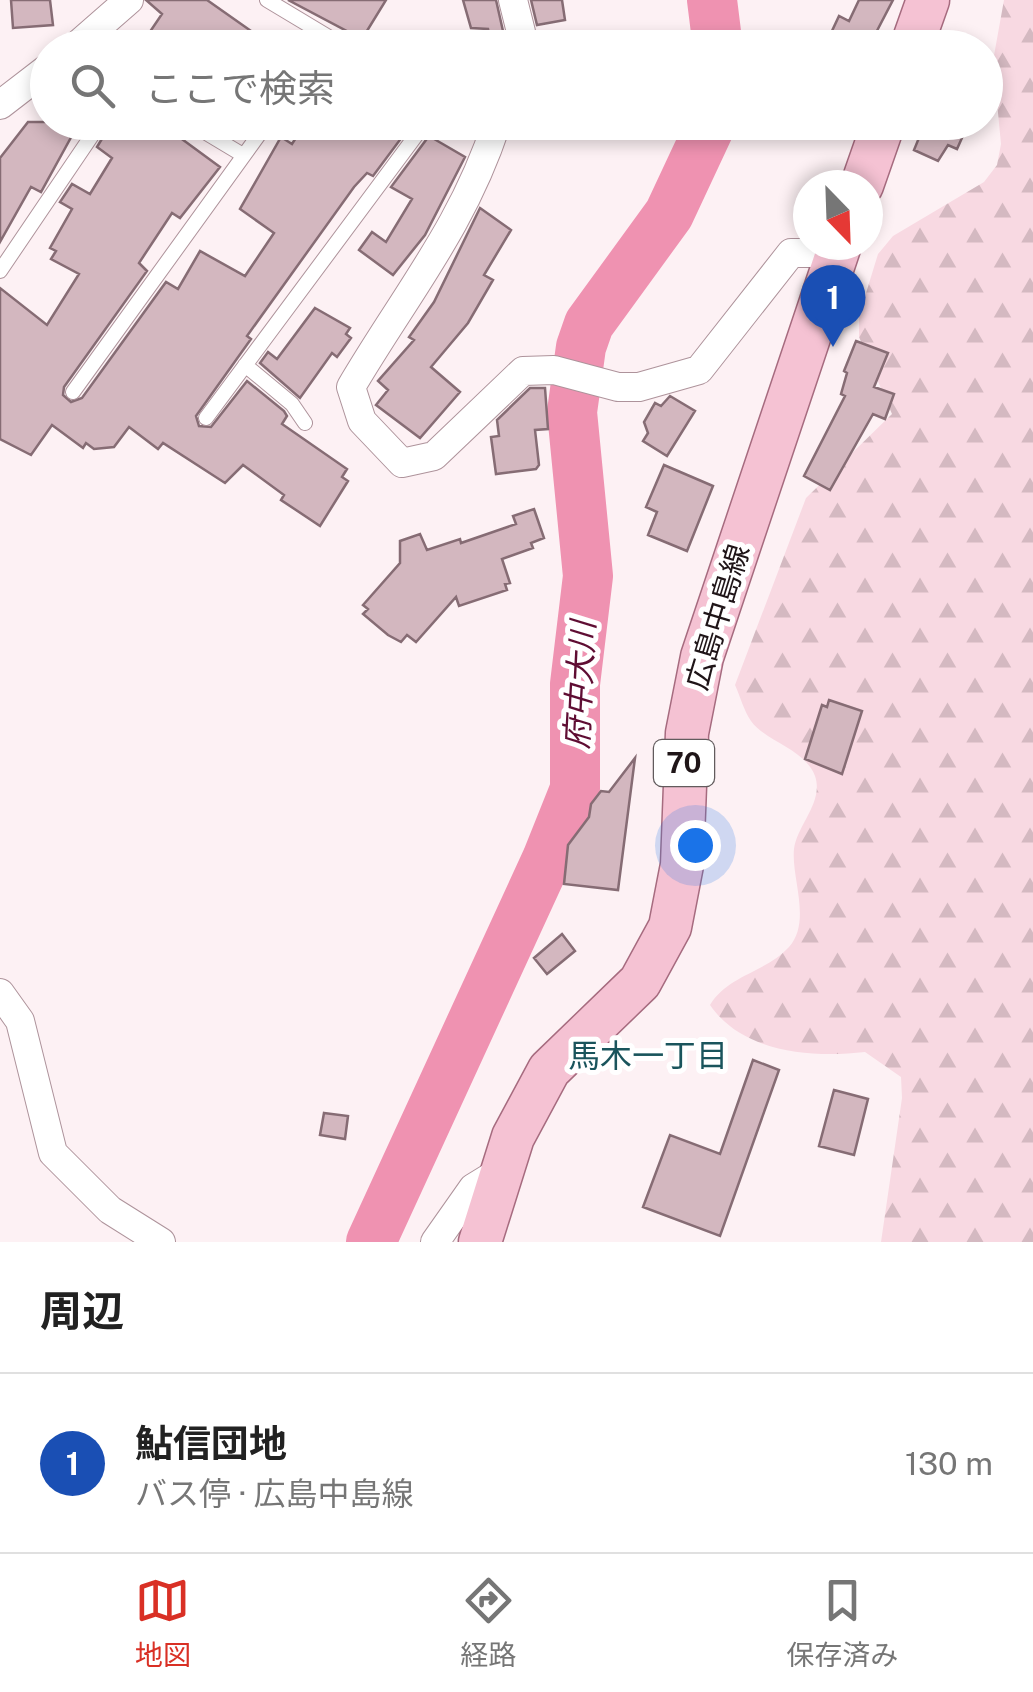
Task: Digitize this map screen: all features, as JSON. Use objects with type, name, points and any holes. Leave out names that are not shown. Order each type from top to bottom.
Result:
[{"type":"main road","points":[[917,30],[928,0]]},
{"type":"main road","points":[[867,170],[878,140]]},
{"type":"main road","name":"広島中島線","points":[[480,1242],[499,1172],[549,1070],[640,982],[670,926],[682,865],[683,772],[697,676],[835,260]]},
{"type":"street","points":[[95,30],[129,0]]},
{"type":"street","points":[[513,0],[521,30]]},
{"type":"street","points":[[0,104],[30,82]]},
{"type":"street","points":[[483,140],[474,187],[416,291],[351,386],[362,421],[402,463],[434,456],[523,370],[554,370],[618,386],[640,387],[698,370],[724,343],[793,252]]},
{"type":"street","points":[[0,993],[20,1022],[53,1153],[110,1210],[161,1242]]},
{"type":"street","points":[[435,1242],[474,1188],[499,1172]]},
{"type":"lane","points":[[267,0],[312,30]]},
{"type":"lane","points":[[0,271],[89,140]]},
{"type":"lane","points":[[219,140],[243,154]]},
{"type":"lane","points":[[73,392],[254,140]]},
{"type":"lane","points":[[206,418],[413,140]]},
{"type":"lane","points":[[245,365],[292,404],[305,423]]},
{"type":"green space","points":[[1004,0],[1033,0],[1033,1242],[881,1242],[902,1098],[901,1077],[865,1052],[823,1054],[760,1043],[724,1021],[710,1005],[727,987],[779,956],[796,937],[800,912],[794,849],[817,786],[803,759],[751,721],[735,685],[806,498],[892,414],[859,337],[859,316],[876,260],[883,260],[883,248],[893,236],[984,182],[997,165],[1003,140],[1003,30],[999,30]]},
{"type":"building","points":[[11,0],[50,0],[53,25],[13,28]]},
{"type":"building","points":[[146,0],[207,0],[250,30],[151,30],[162,14]]},
{"type":"building","points":[[288,0],[386,0],[368,30],[345,30]]},
{"type":"building","points":[[463,0],[496,0],[503,30],[471,28]]},
{"type":"building","points":[[531,0],[562,0],[565,20],[537,25]]},
{"type":"building","points":[[859,0],[893,0],[877,30],[832,30],[839,16],[849,21]]},
{"type":"building","points":[[28,122],[30,140],[70,140],[41,192],[31,187],[0,242],[0,158]]},
{"type":"building","points":[[101,140],[183,140],[220,167],[180,218],[172,213],[139,263],[147,271],[64,387],[63,395],[71,402],[82,398],[166,282],[178,289],[200,251],[245,276],[274,233],[240,209],[279,140],[292,144],[295,140],[400,140],[373,176],[367,173],[354,187],[247,336],[251,339],[196,416],[199,426],[211,427],[247,381],[284,411],[287,416],[282,424],[347,469],[342,477],[348,481],[320,526],[281,500],[284,495],[243,465],[225,483],[163,443],[158,449],[129,427],[114,447],[94,449],[86,443],[83,448],[52,425],[31,455],[0,439],[0,288],[47,325],[79,274],[51,259],[56,251],[50,248],[72,209],[60,202],[72,184],[90,194],[112,158],[97,147]]},
{"type":"building","points":[[426,140],[436,140],[465,157],[425,235],[393,275],[359,250],[372,232],[386,242],[412,199],[391,187]]},
{"type":"building","points":[[918,140],[961,140],[957,149],[948,145],[938,161],[914,150]]},
{"type":"building","points":[[480,208],[511,230],[484,275],[493,280],[468,323],[431,367],[460,392],[420,438],[376,405],[388,390],[378,381],[414,340],[409,337],[434,302]]},
{"type":"building","points":[[315,308],[350,328],[346,334],[351,338],[337,357],[332,353],[300,398],[260,363],[268,352],[277,359]]},
{"type":"building","points":[[856,341],[888,353],[874,387],[894,394],[885,419],[873,414],[830,490],[804,476],[845,396],[841,394],[847,373],[844,371]]},
{"type":"building","points":[[530,388],[545,388],[548,429],[535,430],[539,465],[536,469],[496,474],[491,437],[499,436],[497,420]]},
{"type":"building","points":[[670,396],[695,411],[667,456],[643,441],[648,433],[644,422],[655,403],[661,406]]},
{"type":"building","points":[[664,465],[713,486],[687,551],[648,535],[657,512],[646,507]]},
{"type":"building","points":[[534,509],[544,538],[531,543],[533,548],[502,559],[510,583],[505,584],[507,590],[459,606],[456,597],[416,642],[407,635],[401,642],[363,614],[368,609],[363,605],[400,563],[400,541],[420,534],[427,550],[460,539],[461,543],[516,524],[513,516]]},
{"type":"building","points":[[829,700],[862,711],[842,774],[805,759],[822,705],[827,707]]},
{"type":"building","points":[[635,758],[618,890],[564,884],[568,845],[589,817],[591,804],[601,791],[609,792]]},
{"type":"building","points":[[562,934],[575,951],[547,974],[534,958]]},
{"type":"building","points":[[753,1060],[779,1070],[720,1236],[643,1207],[670,1135],[720,1154]]},
{"type":"building","points":[[834,1090],[868,1099],[854,1155],[819,1146]]},
{"type":"building","points":[[324,1113],[348,1116],[345,1139],[320,1135]]},
{"type":"waterway","name":"府中大川","points":[[712,0],[716,30]]},
{"type":"waterway","name":"府中大川","points":[[371,1242],[547,859],[575,789],[575,684],[588,576],[572,412],[581,347],[589,324],[669,214],[704,140]]},
{"type":"place","name":"鮎信団地","points":[[833,347]]},
{"type":"district","name":"馬木一丁目","points":[[648,1056]]}]
